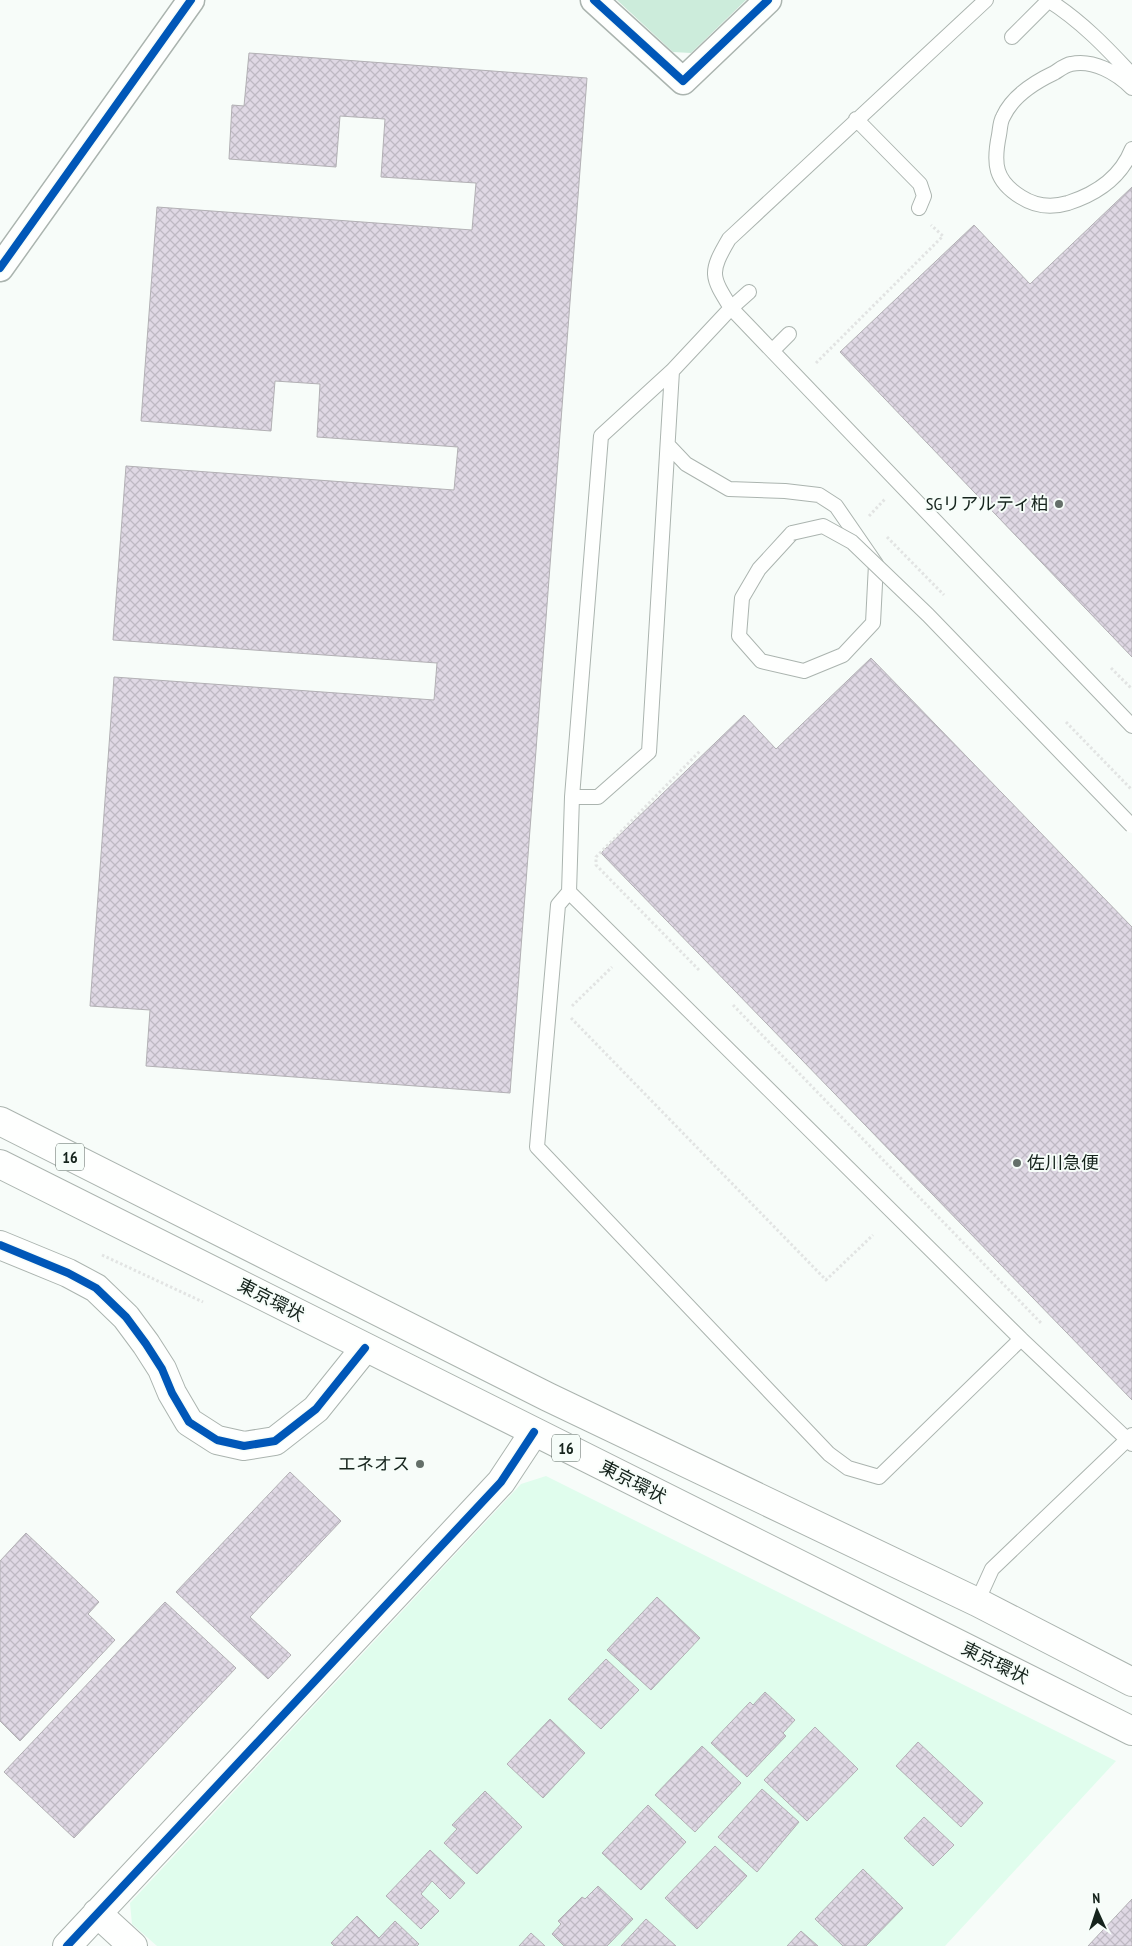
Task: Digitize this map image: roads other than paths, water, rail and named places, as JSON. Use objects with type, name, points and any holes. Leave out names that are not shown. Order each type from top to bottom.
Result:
[{"type":"main road","name":"16","points":[[0,1121],[548,1397],[977,1602],[1132,1682]]},
{"type":"main road","name":"東京環状","points":[[0,1164],[1132,1732]]},
{"type":"main road","points":[[0,1184],[122,1225]]},
{"type":"main road","points":[[0,1245],[68,1273],[96,1288],[126,1317],[146,1344],[162,1369],[172,1392],[189,1422],[217,1440],[244,1446],[275,1441],[316,1410],[365,1348]]},
{"type":"main road","points":[[66,1946],[501,1482],[534,1432]]},
{"type":"main road","points":[[97,1913],[133,1946]]},
{"type":"street","points":[[0,268],[191,0]]},
{"type":"street","points":[[594,0],[682,81],[768,0]]},
{"type":"lane","points":[[986,0],[729,239],[716,261],[715,281],[731,308],[1132,726]]},
{"type":"lane","points":[[1012,37],[1048,0],[1066,11],[1101,41],[1132,75]]},
{"type":"lane","points":[[1132,88],[1123,79],[1098,66],[1071,64],[1035,82],[1019,96],[1002,117],[995,165],[1008,189],[1031,204],[1056,207],[1087,197],[1112,179],[1128,159],[1132,149]]},
{"type":"lane","points":[[856,119],[920,184],[924,196],[919,208]]},
{"type":"lane","points":[[749,292],[731,308],[672,371],[601,436],[572,797],[569,892],[558,905],[537,1147],[829,1454],[848,1468],[880,1477],[1021,1339]]},
{"type":"lane","points":[[773,350],[789,334]]},
{"type":"lane","points":[[572,797],[598,798],[649,752],[672,371]]},
{"type":"lane","points":[[668,445],[686,464],[729,489],[785,490],[819,495],[836,506],[876,564],[873,623],[844,656],[804,671],[761,661],[739,636],[742,598],[759,568],[792,532],[823,526],[852,542],[928,615],[1132,826]]},
{"type":"lane","points":[[569,892],[1021,1339],[1130,1440],[992,1569],[977,1602]]},
{"type":"place","name":"SGリアルティ柏","points":[[1059,504]]},
{"type":"place","name":"佐川急便","points":[[1017,1163]]},
{"type":"place","name":"エネオス","points":[[420,1464]]}]
